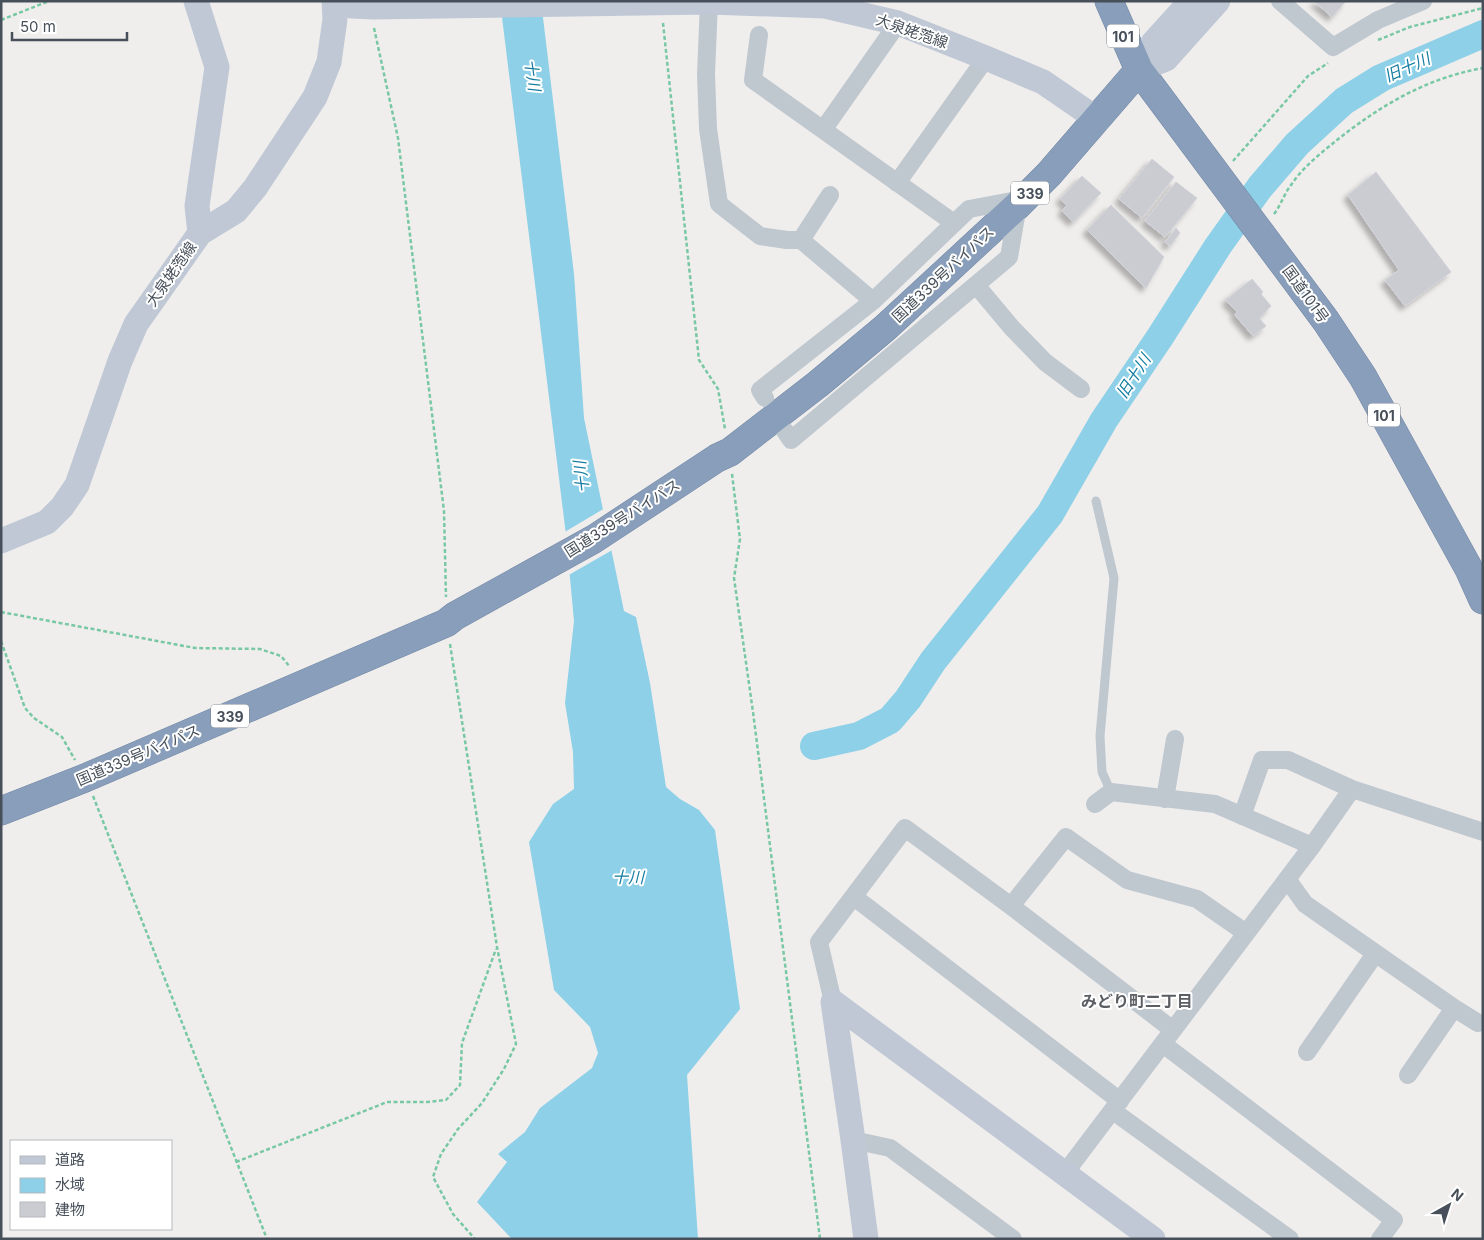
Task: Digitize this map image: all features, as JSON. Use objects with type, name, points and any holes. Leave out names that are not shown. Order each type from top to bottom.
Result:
[{"type":"highway","name":"国道101号","points":[[1109,1],[1140,70],[1228,175],[1269,230],[1363,377],[1469,569],[1483,600]]},
{"type":"highway","name":"国道339号バイパス","points":[[1,811],[86,778],[451,620],[594,539],[724,455],[818,384],[885,328],[1049,174],[1140,70]]},
{"type":"main road","points":[[196,1],[218,67],[197,206],[200,233]]},
{"type":"main road","name":"大泉姥萢線","points":[[1,542],[47,522],[62,507],[77,485],[120,361],[136,324],[200,233],[236,211],[255,188],[315,96],[329,62],[335,19],[334,1]]},
{"type":"main road","points":[[1140,70],[1153,43],[1190,1]]},
{"type":"main road","points":[[1140,70],[1166,59],[1218,1]]},
{"type":"main road","name":"大泉姥萢線","points":[[363,4],[709,2],[825,6],[898,23],[1043,82],[1097,121]]},
{"type":"main road","points":[[833,1002],[866,1239]]},
{"type":"main road","points":[[833,1002],[1153,1239]]},
{"type":"street","points":[[1280,1],[1333,46],[1378,20],[1423,1]]},
{"type":"street","points":[[709,2],[706,74],[708,129],[719,204],[760,236],[801,240],[874,301]]},
{"type":"street","points":[[823,130],[898,23]]},
{"type":"street","points":[[759,35],[753,80],[954,223]]},
{"type":"street","points":[[897,183],[986,58]]},
{"type":"street","points":[[801,240],[830,195]]},
{"type":"street","points":[[765,398],[760,390],[874,301],[969,208],[1021,202],[1009,257],[791,440],[785,431]]},
{"type":"street","points":[[976,285],[1044,362],[1081,389]]},
{"type":"street","points":[[1165,798],[1175,739]]},
{"type":"street","points":[[1242,816],[1262,760],[1288,760],[1352,789],[1483,832]]},
{"type":"street","points":[[1065,1173],[1312,846],[1352,789]]},
{"type":"street","points":[[1095,804],[1111,792],[1215,804],[1312,846]]},
{"type":"street","points":[[833,1002],[819,942],[905,828],[1012,906],[1174,1030]]},
{"type":"street","points":[[1012,906],[1066,837],[1127,880],[1198,900],[1246,933]]},
{"type":"street","points":[[1287,879],[1305,904],[1375,954],[1478,1023]]},
{"type":"street","points":[[854,897],[1116,1106],[1290,1239]]},
{"type":"street","points":[[1307,1052],[1375,954]]},
{"type":"street","points":[[1408,1075],[1454,1008]]},
{"type":"street","points":[[1163,1044],[1394,1220],[1380,1239]]},
{"type":"street","points":[[853,1140],[890,1148],[1012,1239]]},
{"type":"lane","points":[[1096,501],[1114,578],[1100,736],[1102,772],[1111,792]]},
{"type":"path","points":[[1,20],[48,1]]},
{"type":"path","points":[[661,3],[699,360],[718,389],[724,455],[740,539],[734,578],[754,712],[820,1239]]},
{"type":"path","points":[[363,4],[374,26],[398,138],[444,511],[451,620],[497,947],[516,1044],[504,1069],[482,1103],[458,1129],[441,1154],[433,1177],[453,1214],[475,1239]]},
{"type":"path","points":[[1376,41],[1410,27],[1483,8]]},
{"type":"path","points":[[1228,175],[1308,76],[1334,59]]},
{"type":"path","points":[[1269,230],[1291,184],[1317,155],[1368,116],[1414,90],[1464,71],[1483,68]]},
{"type":"path","points":[[1,612],[194,648],[260,649],[281,656],[305,684]]},
{"type":"path","points":[[1,641],[25,708],[34,718],[62,737],[86,778],[267,1239]]},
{"type":"path","points":[[236,1162],[387,1102],[446,1100],[460,1085],[462,1043],[497,947]]},
{"type":"water","name":"十川","points":[[500,1],[541,1],[574,274],[584,418],[624,611],[636,617],[650,683],[666,787],[680,799],[699,810],[715,830],[740,1009],[687,1075],[698,1239],[512,1239],[477,1202],[507,1162],[498,1154],[525,1132],[540,1108],[592,1068],[598,1053],[590,1027],[554,990],[529,842],[553,804],[574,789],[573,752],[565,703],[574,621],[566,535]]},
{"type":"pier","points":[[605,508],[614,549],[567,576],[563,533]]},
{"type":"building","points":[[1314,1],[1346,1],[1332,17]]},
{"type":"building","points":[[1152,159],[1174,177],[1142,218],[1119,199]]},
{"type":"building","points":[[1376,172],[1451,272],[1405,306],[1385,280],[1399,270],[1348,195]]},
{"type":"building","points":[[1082,176],[1101,193],[1073,222],[1062,211],[1067,205],[1060,199]]},
{"type":"building","points":[[1176,182],[1197,198],[1165,237],[1145,221]]},
{"type":"building","points":[[1111,205],[1164,257],[1146,288],[1087,230]]},
{"type":"building","points":[[1176,228],[1180,233],[1170,246],[1165,242]]},
{"type":"building","points":[[1252,279],[1263,292],[1261,294],[1271,306],[1259,318],[1266,326],[1253,336],[1235,315],[1237,312],[1226,300]]},
{"type":"waterway","name":"旧十川","points":[[814,746],[859,736],[890,720],[908,699],[933,661],[1050,514],[1104,420],[1218,246],[1260,187],[1297,144],[1344,101],[1381,78],[1483,34]]},
{"type":"district","name":"みどり町二丁目","points":[[1137,1001]]}]
